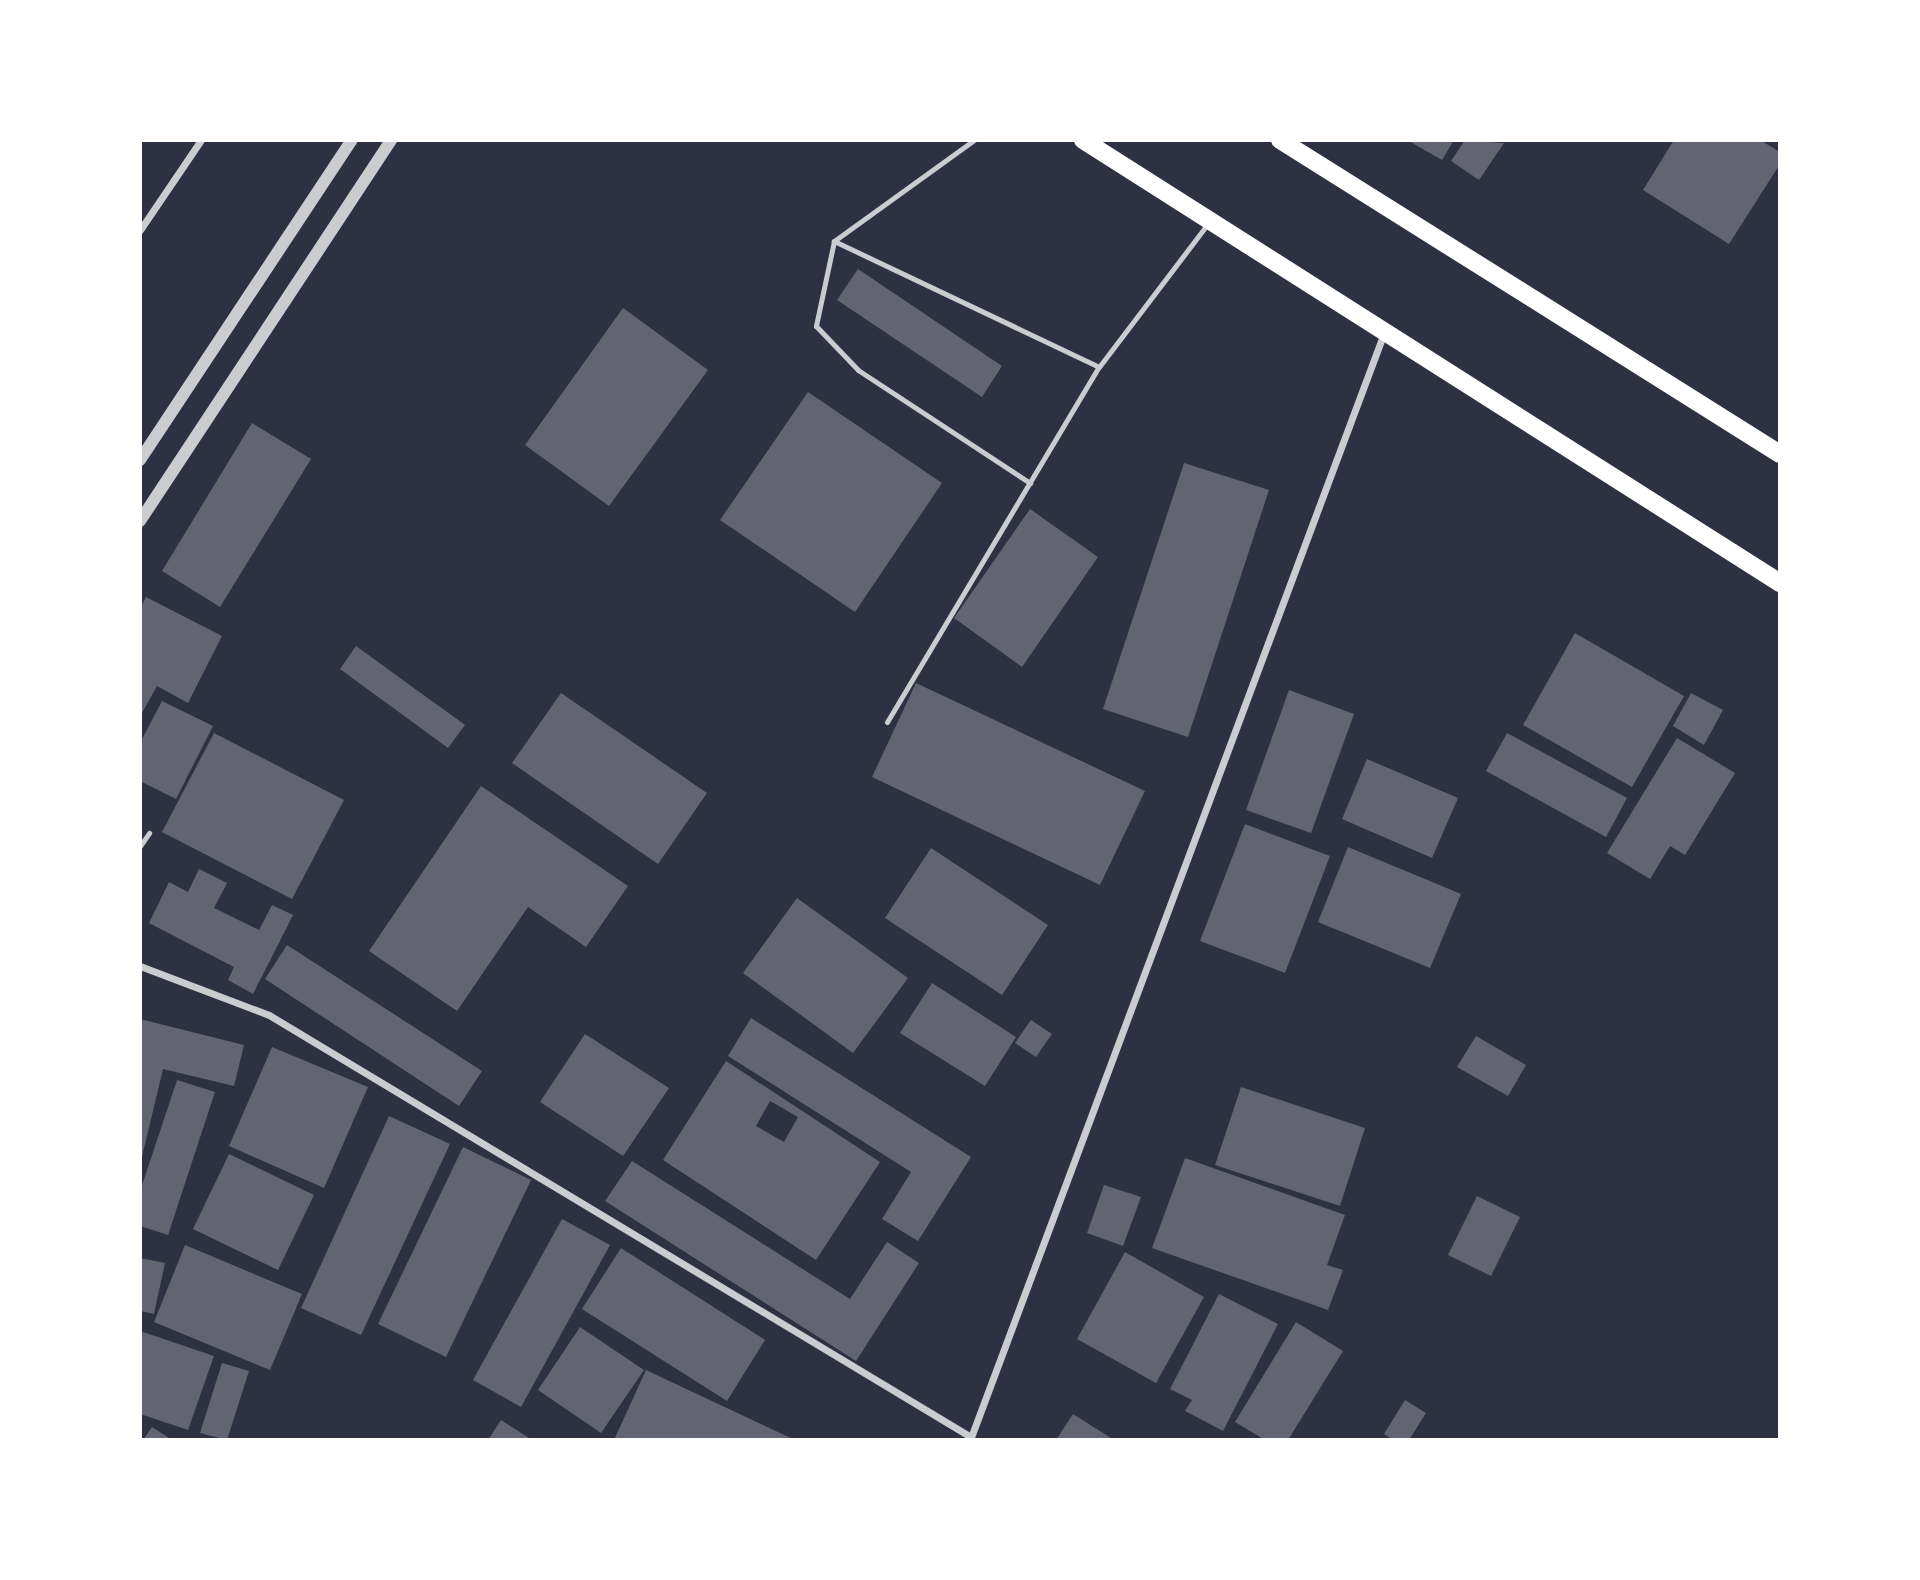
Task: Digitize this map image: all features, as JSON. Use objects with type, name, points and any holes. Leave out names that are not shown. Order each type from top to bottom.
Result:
[{"type":"main road","points":[[1083,140],[1212,219],[1780,583]]},
{"type":"main road","points":[[1280,140],[1780,454]]},
{"type":"street","points":[[140,230],[201,140]]},
{"type":"street","points":[[140,460],[352,140]]},
{"type":"street","points":[[140,521],[391,140]]},
{"type":"street","points":[[140,966],[269,1015],[970,1438],[1385,329]]},
{"type":"lane","points":[[974,140],[834,240],[817,326],[859,370],[1030,483]]},
{"type":"lane","points":[[887,722],[1098,367],[1212,219]]},
{"type":"lane","points":[[834,240],[1098,367]]},
{"type":"lane","points":[[140,846],[149,834]]},
{"type":"building","points":[[1407,140],[1454,140],[1442,160]]},
{"type":"building","points":[[1465,140],[1504,143],[1479,180],[1451,161]]},
{"type":"building","points":[[1674,140],[1760,140],[1780,152],[1780,164],[1729,244],[1643,190]]},
{"type":"building","points":[[858,269],[1002,366],[982,397],[837,300]]},
{"type":"building","points":[[623,308],[708,370],[609,506],[525,445]]},
{"type":"building","points":[[808,392],[942,483],[855,612],[720,520]]},
{"type":"building","points":[[252,423],[311,459],[220,607],[162,571]]},
{"type":"building","points":[[1184,463],[1269,490],[1188,737],[1103,709]]},
{"type":"building","points":[[1030,509],[1098,557],[1022,667],[954,618]]},
{"type":"building","points":[[146,597],[222,636],[188,703],[157,686],[142,713],[140,609]]},
{"type":"building","points":[[1575,633],[1684,696],[1632,787],[1523,725]]},
{"type":"building","points":[[356,646],[465,725],[448,748],[340,669]]},
{"type":"building","points":[[916,683],[1145,791],[1100,885],[872,777]]},
{"type":"building","points":[[1289,690],[1354,714],[1311,833],[1246,810]]},
{"type":"building","points":[[561,693],[707,793],[658,864],[512,763]]},
{"type":"building","points":[[1691,693],[1723,710],[1704,745],[1673,726]]},
{"type":"building","points":[[162,701],[213,726],[176,799],[140,781],[140,743]]},
{"type":"building","points":[[214,733],[344,800],[292,899],[162,832]]},
{"type":"building","points":[[1507,733],[1627,798],[1606,837],[1486,771]]},
{"type":"building","points":[[1677,738],[1735,773],[1685,855],[1670,846],[1650,879],[1607,853]]},
{"type":"building","points":[[1367,759],[1458,798],[1432,858],[1342,819]]},
{"type":"building","points":[[481,786],[628,886],[586,947],[528,907],[457,1011],[369,951]]},
{"type":"building","points":[[1245,824],[1330,856],[1285,973],[1200,941]]},
{"type":"building","points":[[1348,847],[1461,894],[1430,968],[1318,922]]},
{"type":"building","points":[[931,848],[1048,925],[1002,995],[885,918]]},
{"type":"building","points":[[199,869],[227,883],[214,908],[259,930],[272,905],[293,915],[253,994],[228,980],[234,967],[149,923],[169,882],[188,892]]},
{"type":"building","points":[[797,898],[908,978],[853,1053],[743,973]]},
{"type":"building","points":[[287,945],[482,1071],[459,1106],[265,979]]},
{"type":"building","points":[[932,983],[1016,1037],[985,1086],[900,1033]]},
{"type":"building","points":[[751,1018],[971,1157],[918,1241],[882,1219],[911,1172],[728,1056]]},
{"type":"building","points":[[140,1019],[244,1045],[234,1086],[163,1069],[141,1161]]},
{"type":"building","points":[[1031,1020],[1052,1034],[1036,1057],[1015,1043]]},
{"type":"building","points":[[585,1034],[669,1088],[623,1156],[540,1102]]},
{"type":"building","points":[[1476,1036],[1526,1065],[1508,1096],[1457,1067]]},
{"type":"building","points":[[272,1047],[368,1087],[324,1188],[229,1146]]},
{"type":"building","points":[[726,1061],[880,1162],[816,1260],[663,1160]],"holes":[[[770,1101],[798,1117],[784,1142],[756,1126]]]},
{"type":"building","points":[[177,1080],[215,1092],[168,1235],[140,1226],[140,1191]]},
{"type":"building","points":[[1241,1087],[1365,1128],[1340,1206],[1215,1165]]},
{"type":"building","points":[[389,1116],[450,1144],[361,1335],[301,1308]]},
{"type":"building","points":[[463,1147],[531,1180],[446,1357],[378,1324]]},
{"type":"building","points":[[229,1154],[314,1195],[278,1270],[193,1229]]},
{"type":"building","points":[[1185,1158],[1345,1215],[1327,1265],[1343,1270],[1328,1310],[1152,1248]]},
{"type":"building","points":[[632,1161],[850,1299],[887,1242],[919,1263],[856,1361],[605,1201]]},
{"type":"building","points":[[1104,1185],[1141,1197],[1123,1246],[1087,1233]]},
{"type":"building","points":[[1477,1196],[1520,1217],[1491,1276],[1448,1255]]},
{"type":"building","points":[[562,1219],[610,1245],[521,1407],[473,1380]]},
{"type":"building","points":[[185,1245],[302,1294],[270,1370],[154,1322]]},
{"type":"building","points":[[621,1248],[765,1340],[727,1401],[582,1309]]},
{"type":"building","points":[[1125,1252],[1204,1297],[1156,1383],[1077,1339]]},
{"type":"building","points":[[140,1258],[165,1263],[154,1314],[140,1311]]},
{"type":"building","points":[[1219,1294],[1278,1324],[1223,1431],[1185,1411],[1192,1400],[1170,1389]]},
{"type":"building","points":[[1296,1322],[1343,1351],[1288,1440],[1265,1440],[1235,1422]]},
{"type":"building","points":[[580,1327],[644,1370],[601,1433],[538,1390]]},
{"type":"building","points":[[140,1331],[214,1356],[188,1430],[140,1414]]},
{"type":"building","points":[[222,1363],[249,1371],[227,1440],[200,1433]]},
{"type":"building","points":[[646,1370],[795,1440],[614,1440]]},
{"type":"building","points":[[1405,1400],[1426,1413],[1409,1440],[1393,1440],[1384,1434]]},
{"type":"building","points":[[1073,1414],[1114,1440],[1056,1440]]},
{"type":"building","points":[[501,1420],[532,1440],[488,1440]]},
{"type":"building","points":[[152,1427],[172,1440],[143,1440]]}]
